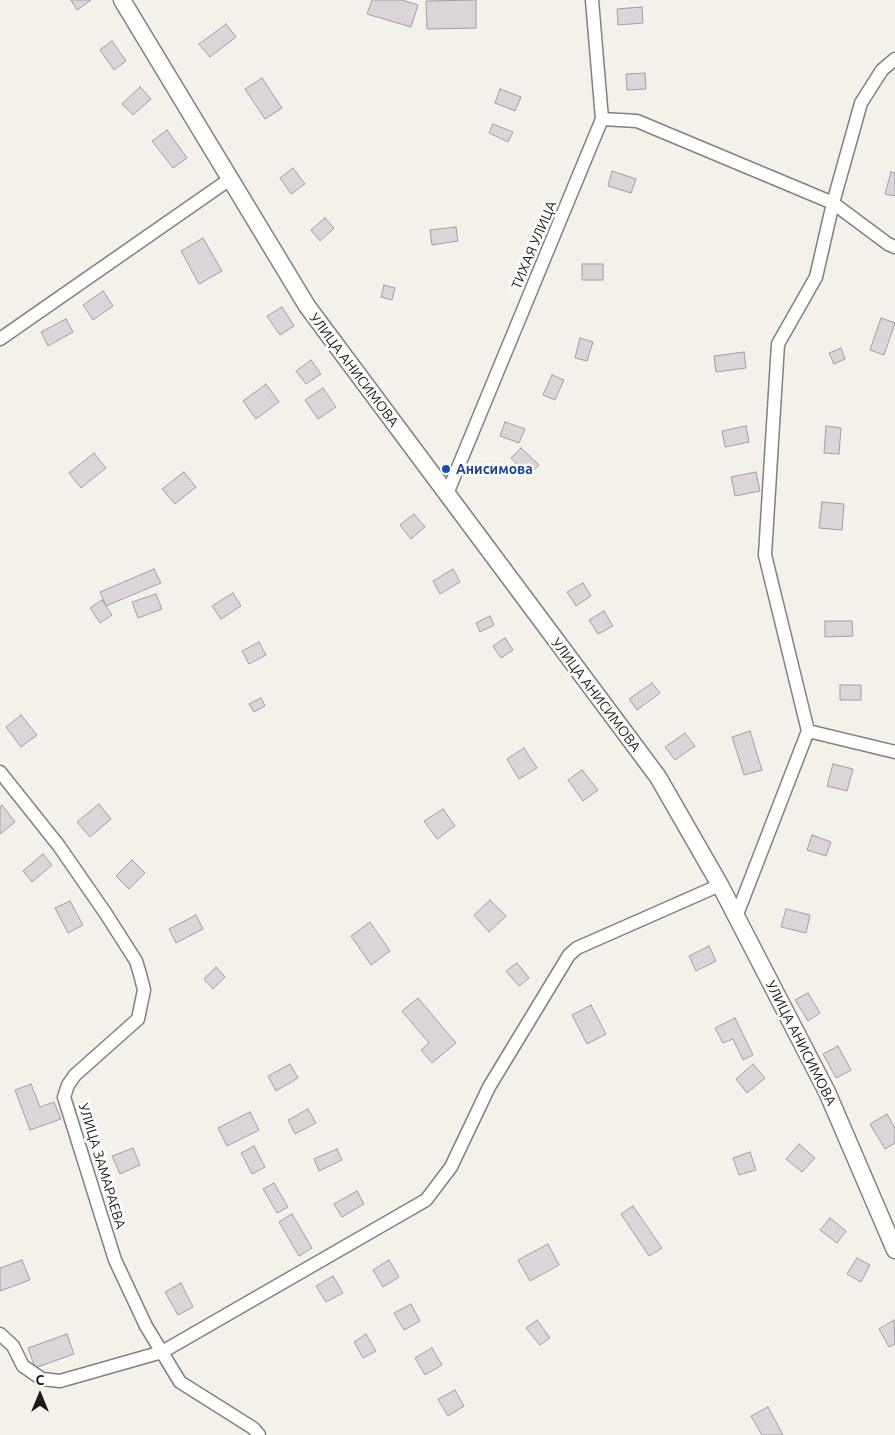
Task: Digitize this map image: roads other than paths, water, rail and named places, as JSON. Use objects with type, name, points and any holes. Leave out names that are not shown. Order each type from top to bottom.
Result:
[{"type":"street","name":"УЛИЦА АНИСИМОВА","points":[[122,0],[307,306],[658,777],[720,885],[827,1092],[895,1250]]},
{"type":"street","name":"ТИХАЯ УЛИЦА","points":[[447,494],[602,119],[592,0]]},
{"type":"street","points":[[736,917],[808,731],[765,555],[778,344],[816,277],[833,203],[861,103],[882,70],[895,59]]},
{"type":"street","points":[[602,119],[637,121],[833,203],[888,244],[895,247]]},
{"type":"street","points":[[4,336],[230,179]]},
{"type":"street","points":[[808,731],[895,752]]},
{"type":"street","name":"УЛИЦА ЗАМАРАЕВА","points":[[0,772],[75,869],[131,953],[140,974],[144,990],[138,1019],[75,1075],[68,1085],[64,1097],[115,1260],[132,1299],[180,1382],[253,1428],[259,1435]]},
{"type":"street","points":[[0,1334],[13,1346],[24,1366],[42,1379],[60,1381],[162,1352],[426,1200],[451,1167],[489,1087],[569,955],[577,948],[720,885]]},
{"type":"place","name":"Анисимова","points":[[446,469]]}]
